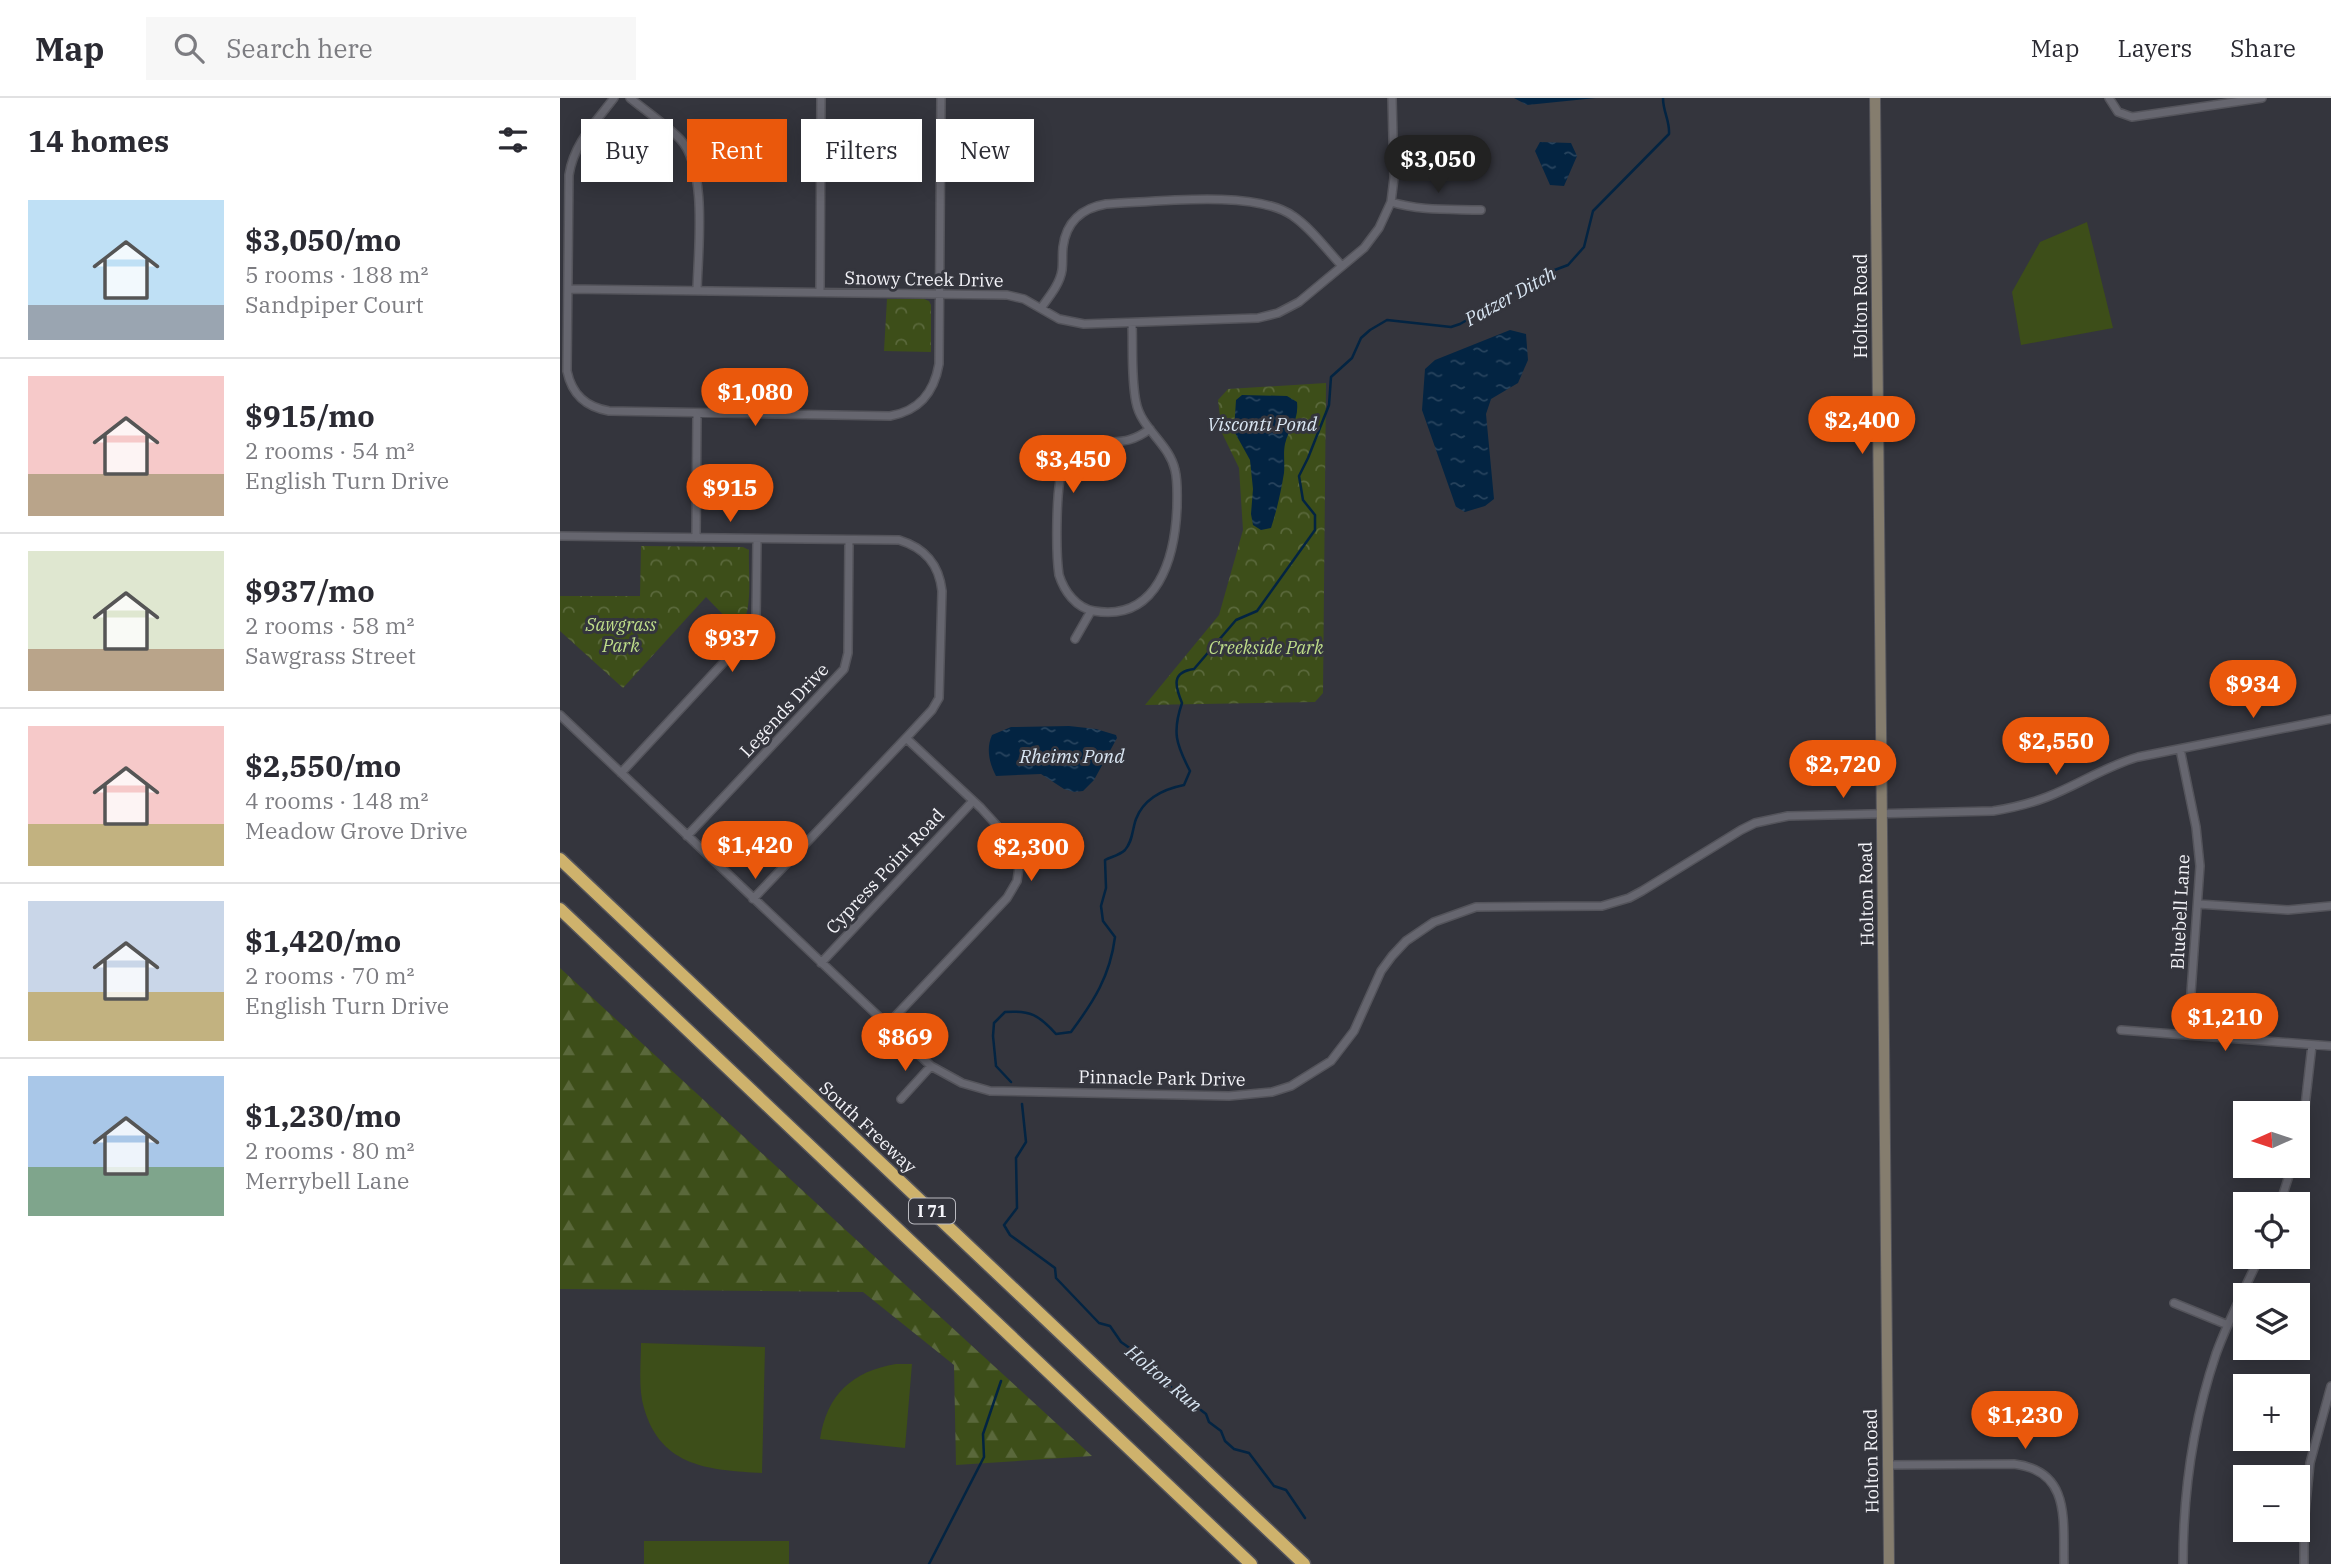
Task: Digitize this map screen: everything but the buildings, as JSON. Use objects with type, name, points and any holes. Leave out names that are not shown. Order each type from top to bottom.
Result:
[{"type":"highway","name":"South Freeway","points":[[560,859],[1304,1564]]},
{"type":"highway","name":"I 71","points":[[560,909],[1251,1564]]},
{"type":"street","points":[[614,98],[582,139],[564,175],[568,289],[567,371],[575,393],[595,408],[609,411],[890,416],[918,406],[930,393],[939,364],[941,98]]},
{"type":"street","points":[[630,98],[680,140],[693,159],[698,181],[697,290]]},
{"type":"street","points":[[820,292],[821,98]]},
{"type":"street","points":[[1392,98],[1394,178],[1391,202],[1406,207],[1480,210]]},
{"type":"street","name":"Holton Road","points":[[1875,98],[1889,1564]]},
{"type":"street","points":[[2109,98],[2118,112],[2132,117],[2260,98]]},
{"type":"street","points":[[1041,308],[1062,271],[1063,247],[1068,228],[1080,213],[1092,206],[1106,204],[1233,200],[1273,206],[1292,215],[1309,229],[1342,266]]},
{"type":"street","name":"Snowy Creek Drive","points":[[568,289],[1007,295],[1024,299],[1059,319],[1084,324],[1268,316],[1299,302],[1364,248],[1379,228],[1391,202]]},
{"type":"street","points":[[1132,323],[1135,400],[1139,417],[1150,429],[1166,449],[1175,469],[1177,485],[1173,549],[1153,591],[1140,604],[1114,612],[1091,611],[1072,599],[1059,575],[1059,483],[1064,466],[1074,453],[1087,446],[1137,439],[1150,429]]},
{"type":"street","points":[[696,538],[697,413]]},
{"type":"street","points":[[560,536],[899,540],[929,556],[941,581],[940,693],[932,710],[753,899]]},
{"type":"street","points":[[621,772],[751,633],[756,620],[757,539]]},
{"type":"street","name":"Legends Drive","points":[[687,836],[848,662],[849,540]]},
{"type":"street","points":[[1075,639],[1091,611]]},
{"type":"street","name":"Pinnacle Park Drive","points":[[560,715],[930,1066],[961,1083],[990,1091],[1229,1096],[1272,1092],[1291,1086],[1331,1061],[1354,1031],[1381,971],[1406,941],[1434,922],[1476,907],[1581,907],[1614,903],[1642,891],[1755,823],[1788,816],[1993,811],[2022,806],[2122,761],[2331,719]]},
{"type":"street","points":[[887,1025],[1007,898],[1017,881],[1018,854],[1006,834],[906,738]]},
{"type":"street","name":"Bluebell Lane","points":[[2180,749],[2198,846],[2198,904],[2188,1035]]},
{"type":"street","name":"Cypress Point Road","points":[[821,963],[973,801]]},
{"type":"street","points":[[2198,904],[2288,910],[2331,906]]},
{"type":"street","points":[[2121,1030],[2331,1046]]},
{"type":"street","points":[[2306,1101],[2312,1045]]},
{"type":"street","points":[[901,1098],[930,1066]]},
{"type":"street","points":[[2183,1564],[2186,1492],[2193,1440],[2217,1351],[2254,1269]]},
{"type":"street","points":[[2174,1303],[2228,1325]]},
{"type":"street","points":[[2304,1564],[2309,1463],[2331,1386]]},
{"type":"street","points":[[1887,1465],[2014,1464],[2038,1471],[2048,1478],[2061,1499],[2064,1564]]},
{"type":"green space","points":[[2087,222],[2113,328],[2021,345],[2012,292],[2040,242]]},
{"type":"green space","points":[[887,299],[929,301],[931,352],[884,351]]},
{"type":"green space","name":"Creekside Park","points":[[1326,383],[1323,693],[1315,702],[1145,705],[1219,615],[1243,530],[1239,468],[1222,433],[1218,400],[1228,389]]},
{"type":"green space","name":"Sawgrass Park","points":[[641,546],[743,547],[749,550],[747,613],[739,631],[706,597],[623,688],[560,631],[560,596],[640,596]]},
{"type":"green space","points":[[560,968],[1092,1456],[956,1465],[954,1365],[863,1292],[560,1289]]},
{"type":"green space","points":[[641,1343],[765,1347],[762,1473],[724,1470],[690,1462],[662,1443],[652,1428],[642,1400]]},
{"type":"green space","points":[[896,1364],[912,1364],[905,1448],[820,1439],[829,1409],[844,1387],[867,1372]]},
{"type":"green space","points":[[644,1541],[789,1541],[789,1564],[644,1564]]},
{"type":"water","points":[[1514,98],[1596,98],[1527,105]]},
{"type":"water","points":[[1540,142],[1571,143],[1577,156],[1564,186],[1550,185],[1535,151]]},
{"type":"water","points":[[1510,330],[1526,334],[1528,360],[1518,383],[1491,399],[1486,414],[1494,499],[1485,506],[1465,512],[1456,507],[1422,410],[1425,369],[1435,360]]},
{"type":"water","name":"Visconti Pond","points":[[1242,395],[1287,396],[1297,402],[1295,420],[1285,444],[1284,473],[1275,514],[1271,528],[1261,530],[1253,525],[1251,514],[1253,489],[1250,460],[1234,431],[1236,400]]},
{"type":"water","name":"Rheims Pond","points":[[1069,726],[1096,729],[1116,735],[1117,738],[1094,780],[1083,791],[1064,789],[1041,774],[996,776],[989,756],[992,735],[1011,727]]},
{"type":"waterway","name":"Patzer Ditch","points":[[1011,1082],[996,1066],[994,1023],[1005,1012],[1021,1012],[1039,1018],[1056,1034],[1071,1032],[1100,988],[1113,951],[1115,937],[1103,921],[1101,906],[1106,888],[1105,860],[1128,847],[1136,819],[1144,805],[1162,792],[1184,785],[1190,771],[1177,738],[1177,722],[1182,703],[1177,686],[1178,677],[1181,673],[1194,669],[1236,620],[1257,611],[1315,530],[1315,515],[1303,500],[1299,476],[1329,405],[1331,377],[1352,358],[1361,338],[1387,320],[1451,327],[1513,294],[1536,277],[1568,265],[1584,247],[1593,211],[1669,134],[1663,98]]},
{"type":"waterway","name":"Holton Run","points":[[1022,1104],[1026,1142],[1016,1158],[1017,1208],[1004,1225],[1010,1235],[1055,1268],[1056,1278],[1099,1323],[1110,1326],[1121,1342],[1141,1356],[1154,1374],[1206,1414],[1209,1422],[1221,1431],[1225,1441],[1234,1449],[1249,1453],[1274,1486],[1286,1490],[1305,1518]]},
{"type":"waterway","name":"Patzer Ditch","points":[[929,1564],[984,1457],[983,1434],[1001,1381]]}]
